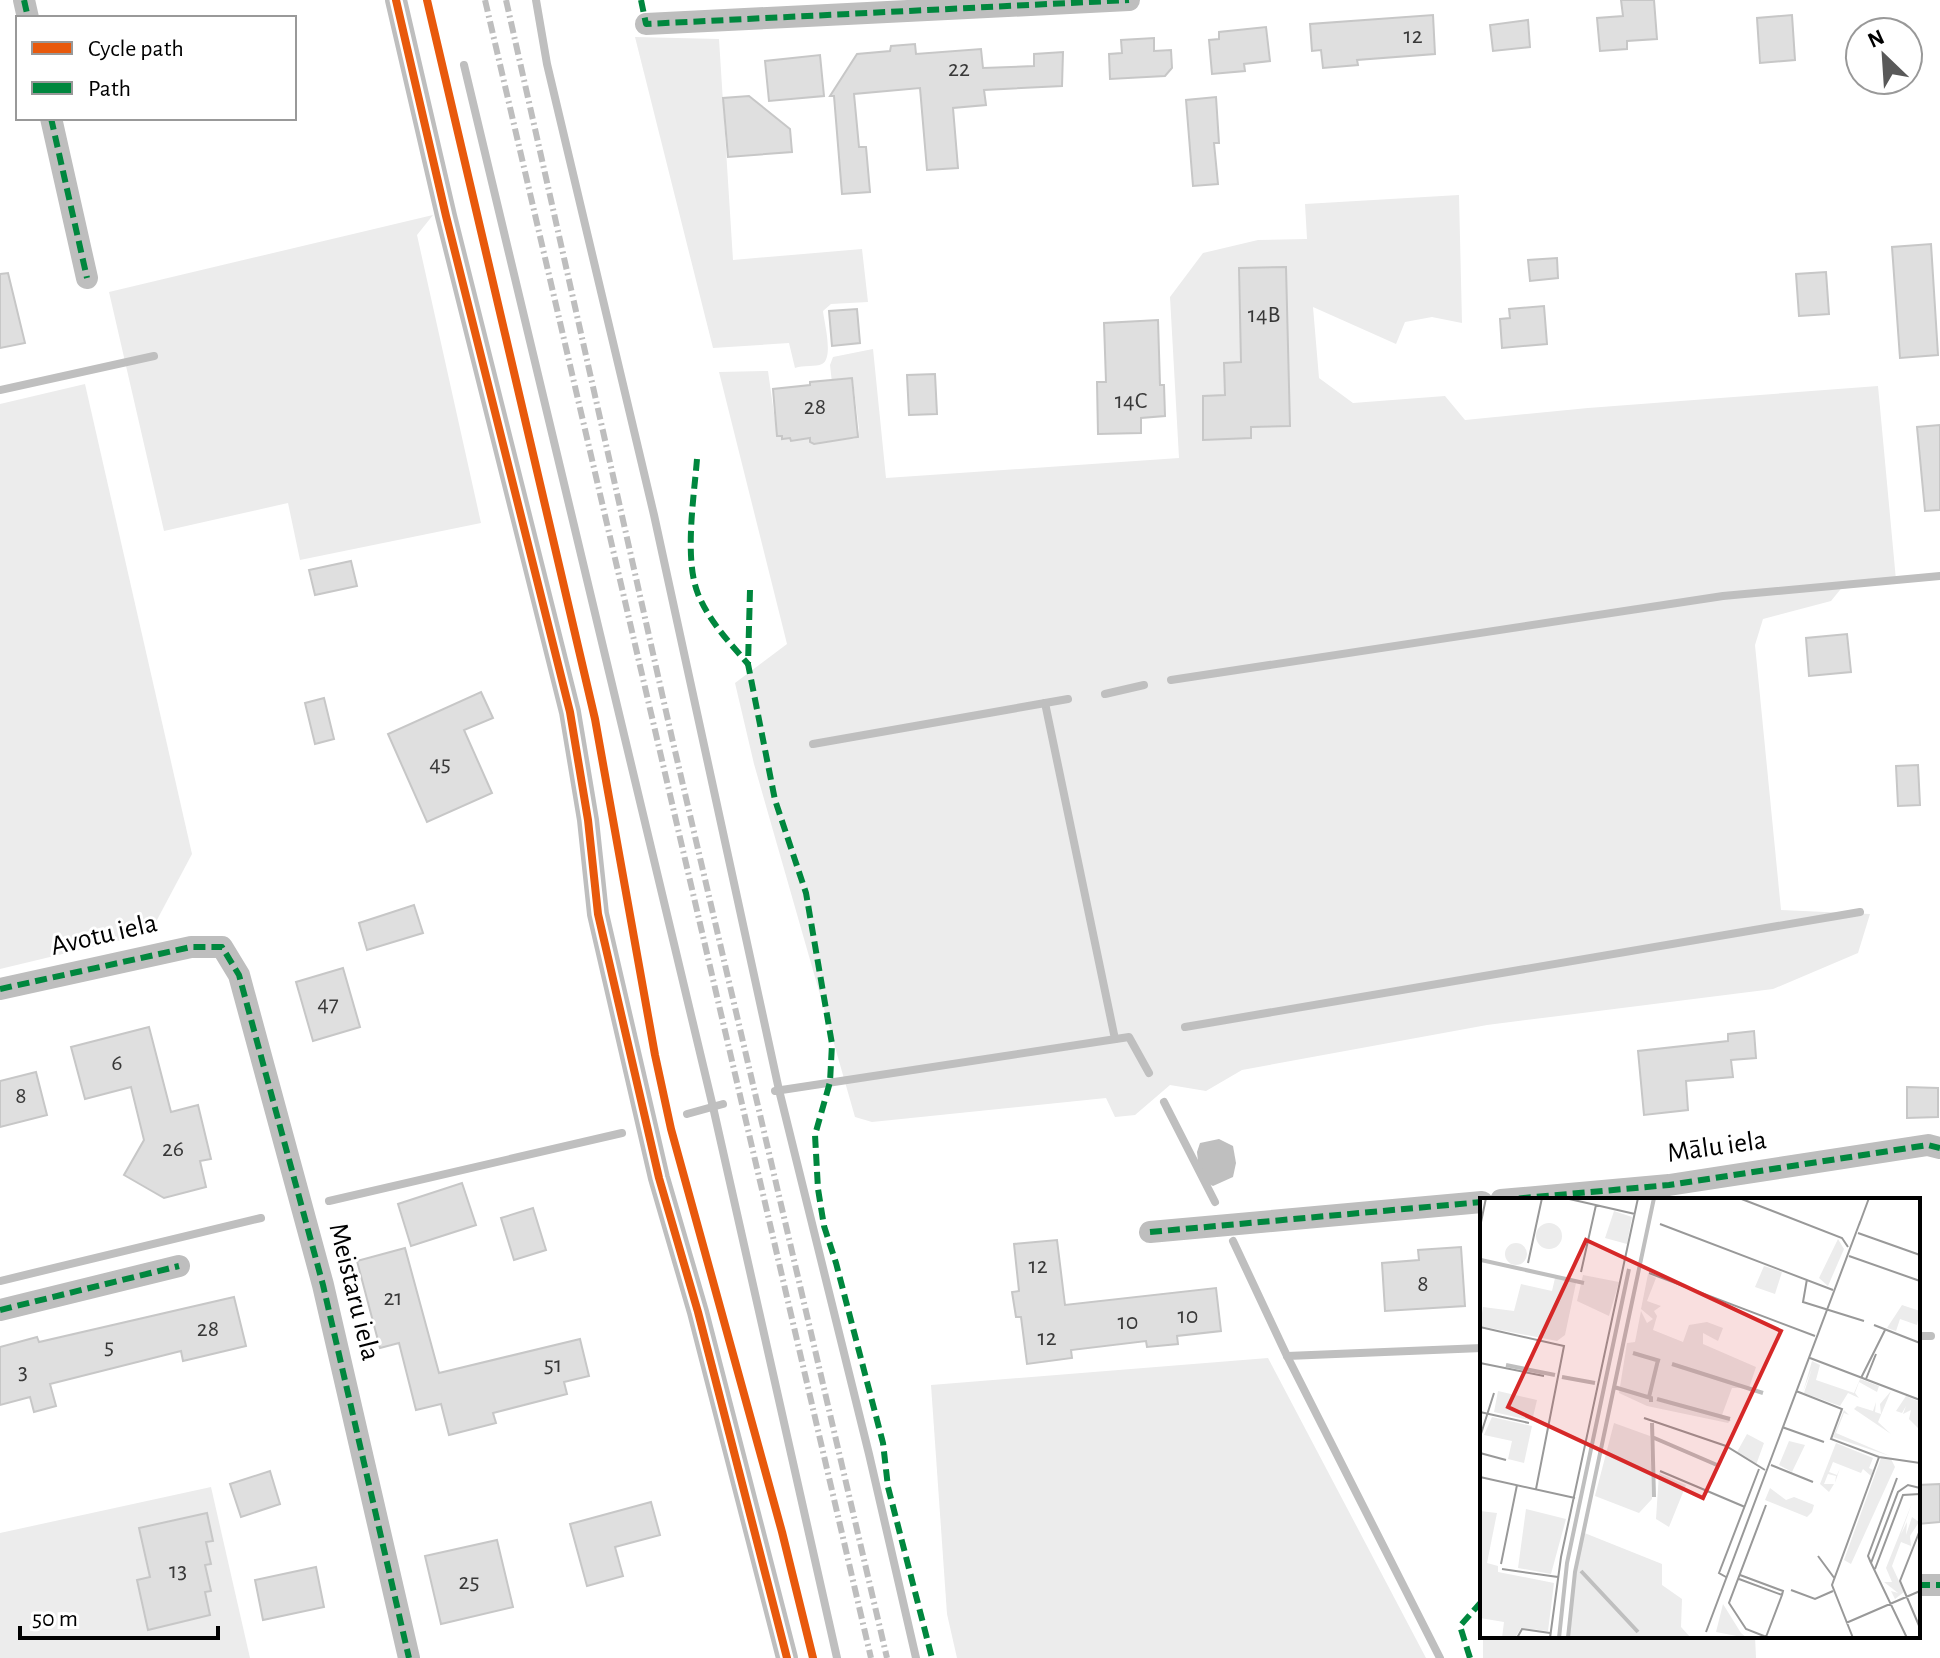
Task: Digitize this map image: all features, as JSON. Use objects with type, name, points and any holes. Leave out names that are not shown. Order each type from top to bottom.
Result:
[{"type":"street","points":[[396,0],[446,216],[570,712],[588,820],[598,914],[652,1148],[702,1327],[787,1658]]},
{"type":"street","points":[[646,24],[1129,0]]},
{"type":"street","points":[[51,120],[87,278]]},
{"type":"street","name":"Avotu iela","points":[[0,989],[191,947],[222,947]]},
{"type":"street","name":"Meistaru iela","points":[[222,947],[239,975],[323,1285],[409,1658]]},
{"type":"street","name":"Mālu iela","points":[[1523,1198],[1669,1185],[1928,1145],[1940,1148]]},
{"type":"street","points":[[1150,1232],[1480,1202]]},
{"type":"street","points":[[0,1310],[179,1266]]},
{"type":"shaded area","points":[[635,37],[719,39],[733,260],[862,249],[868,302],[831,304],[823,311],[828,347],[826,360],[822,364],[795,368],[789,343],[713,348]]},
{"type":"shaded area","points":[[1459,195],[1462,323],[1432,317],[1405,322],[1396,344],[1313,307],[1319,378],[1353,403],[1445,396],[1465,420],[1878,386],[1896,580],[1844,585],[1831,601],[1763,619],[1755,645],[1781,910],[1870,914],[1858,953],[1773,989],[1487,1025],[1242,1070],[1206,1091],[1170,1085],[1135,1115],[1115,1117],[1106,1098],[872,1122],[855,1117],[754,764],[735,683],[787,644],[719,372],[768,371],[777,435],[782,439],[809,432],[810,442],[815,444],[854,439],[858,437],[859,429],[853,381],[832,383],[830,365],[833,357],[873,349],[886,478],[1179,458],[1170,297],[1203,253],[1258,240],[1307,239],[1305,204]]},
{"type":"shaded area","points":[[433,215],[417,235],[481,523],[300,560],[288,503],[164,531],[109,292]]},
{"type":"shaded area","points":[[85,384],[192,854],[150,933],[0,969],[0,404]]},
{"type":"shaded area","points":[[1219,1139],[1233,1146],[1236,1163],[1233,1177],[1213,1186],[1200,1180],[1197,1152],[1200,1143]]},
{"type":"shaded area","points":[[1268,1358],[1426,1658],[957,1658],[947,1614],[931,1385]]},
{"type":"shaded area","points":[[211,1487],[250,1658],[0,1658],[0,1533]]},
{"type":"shaded area","points":[[1483,1638],[1755,1638],[1756,1658],[1483,1658]]},
{"type":"building","points":[[1621,0],[1654,0],[1657,39],[1627,41],[1627,49],[1600,51],[1597,18],[1623,16]]},
{"type":"building","points":[[1433,15],[1435,54],[1357,60],[1358,65],[1323,68],[1321,50],[1312,51],[1310,24]]},
{"type":"building","points":[[1792,15],[1795,60],[1760,63],[1757,18]]},
{"type":"building","points":[[1528,20],[1530,47],[1493,51],[1490,25]]},
{"type":"building","points":[[1266,27],[1270,61],[1244,64],[1245,71],[1212,74],[1209,40],[1219,39],[1219,32]]},
{"type":"building","points":[[1154,38],[1154,51],[1171,50],[1172,68],[1165,76],[1110,79],[1109,54],[1122,53],[1121,40]]},
{"type":"building","points":[[915,44],[916,54],[981,49],[983,68],[1034,66],[1034,54],[1063,52],[1062,86],[984,90],[986,105],[953,108],[958,168],[927,170],[920,88],[854,94],[859,147],[866,147],[870,192],[842,194],[834,96],[830,96],[857,54],[890,51],[891,46]]},
{"type":"building","points":[[820,55],[824,96],[769,101],[765,61]]},
{"type":"building","points":[[749,96],[790,129],[792,152],[728,157],[723,98]]},
{"type":"building","points":[[1216,97],[1219,143],[1214,143],[1218,184],[1193,186],[1186,100]]},
{"type":"building","points":[[1931,244],[1938,355],[1900,358],[1892,247]]},
{"type":"building","points":[[1557,258],[1558,278],[1530,281],[1528,260]]},
{"type":"building","points":[[1286,267],[1290,426],[1251,427],[1251,438],[1203,440],[1203,396],[1225,395],[1224,363],[1241,362],[1239,268]]},
{"type":"building","points":[[1826,272],[1829,314],[1799,316],[1796,274]]},
{"type":"building","points":[[8,273],[25,343],[0,348],[0,274]]},
{"type":"building","points":[[1544,306],[1547,344],[1502,348],[1500,319],[1510,318],[1509,309]]},
{"type":"building","points":[[857,309],[860,343],[832,346],[829,311]]},
{"type":"building","points":[[1158,320],[1160,385],[1164,385],[1165,416],[1141,418],[1141,433],[1098,434],[1097,382],[1106,382],[1104,323]]},
{"type":"building","points":[[935,374],[937,414],[909,415],[907,375]]},
{"type":"building","points":[[852,378],[858,437],[814,444],[810,438],[791,441],[790,438],[777,436],[773,389]]},
{"type":"building","points":[[1940,425],[1940,510],[1925,511],[1917,427]]},
{"type":"building","points":[[351,561],[357,586],[315,595],[309,570]]},
{"type":"building","points":[[1847,634],[1851,672],[1809,676],[1806,638]]},
{"type":"building","points":[[481,692],[493,718],[464,730],[492,793],[427,822],[388,734]]},
{"type":"building","points":[[324,698],[334,739],[315,744],[305,703]]},
{"type":"building","points":[[1918,765],[1920,805],[1898,806],[1896,766]]},
{"type":"building","points":[[414,905],[423,933],[367,950],[359,923]]},
{"type":"building","points":[[343,968],[360,1027],[313,1041],[296,982]]},
{"type":"building","points":[[149,1027],[171,1112],[198,1105],[211,1159],[200,1161],[206,1187],[164,1198],[124,1175],[144,1140],[131,1087],[85,1099],[71,1047]]},
{"type":"building","points":[[1754,1031],[1756,1058],[1731,1060],[1733,1077],[1686,1081],[1688,1110],[1644,1115],[1638,1051],[1728,1041],[1728,1034]]},
{"type":"building","points":[[36,1072],[47,1115],[0,1127],[0,1081]]},
{"type":"building","points":[[1907,1087],[1938,1088],[1938,1117],[1907,1118]]},
{"type":"building","points":[[462,1183],[476,1225],[411,1246],[398,1204]]},
{"type":"building","points":[[533,1208],[546,1250],[514,1260],[501,1218]]},
{"type":"building","points":[[1057,1240],[1065,1305],[1216,1288],[1221,1331],[1177,1336],[1178,1344],[1147,1347],[1146,1341],[1071,1350],[1072,1358],[1027,1364],[1021,1317],[1016,1317],[1012,1292],[1019,1291],[1014,1244]]},
{"type":"building","points":[[1461,1247],[1465,1306],[1385,1311],[1382,1263],[1419,1260],[1418,1250]]},
{"type":"building","points":[[405,1248],[439,1373],[580,1339],[589,1376],[564,1382],[567,1394],[493,1413],[496,1423],[449,1435],[441,1404],[416,1410],[399,1343],[380,1348],[357,1261]]},
{"type":"building","points":[[234,1297],[246,1346],[183,1361],[181,1351],[50,1384],[56,1406],[34,1412],[30,1397],[0,1405],[0,1347],[37,1337],[39,1342]]},
{"type":"building","points":[[270,1471],[280,1504],[241,1517],[230,1484]]},
{"type":"building","points":[[1940,1484],[1940,1522],[1920,1524],[1920,1485]]},
{"type":"building","points":[[651,1502],[660,1535],[615,1547],[623,1576],[587,1586],[570,1524]]},
{"type":"building","points":[[207,1513],[213,1541],[206,1542],[211,1564],[205,1565],[211,1591],[205,1592],[210,1615],[148,1630],[137,1580],[150,1577],[139,1528]]},
{"type":"building","points":[[497,1540],[513,1607],[441,1624],[425,1556]]},
{"type":"building","points":[[316,1567],[324,1607],[263,1620],[255,1580]]},
{"type":"waterway","points":[[536,0],[547,64],[654,515],[779,1090],[916,1658]]},
{"type":"waterway","points":[[464,65],[713,1107],[837,1658]]},
{"type":"waterway","points":[[0,390],[154,356]]},
{"type":"waterway","points":[[1171,680],[1723,596],[1940,576]]},
{"type":"waterway","points":[[1105,694],[1144,685]]},
{"type":"waterway","points":[[813,744],[1068,699]]},
{"type":"waterway","points":[[1045,703],[1115,1039]]},
{"type":"waterway","points":[[1185,1027],[1860,912]]},
{"type":"waterway","points":[[775,1091],[1129,1037],[1149,1073]]},
{"type":"waterway","points":[[1164,1102],[1215,1202]]},
{"type":"waterway","points":[[687,1114],[723,1104]]},
{"type":"waterway","points":[[329,1201],[622,1133]]},
{"type":"waterway","points":[[0,1281],[261,1218]]},
{"type":"waterway","points":[[1233,1241],[1287,1356],[1440,1658]]},
{"type":"waterway","points":[[1920,1336],[1931,1336]]},
{"type":"waterway","points":[[1287,1356],[1480,1348]]},
{"type":"railway","points":[[485,0],[871,1658]]},
{"type":"railway","points":[[506,0],[672,738],[887,1658]]},
{"type":"marked path","points":[[24,0],[28,16]]},
{"type":"marked path","points":[[641,0],[646,24],[1129,0]]},
{"type":"marked path","points":[[51,120],[87,278]]},
{"type":"marked path","points":[[697,459],[691,528],[694,580],[708,613],[748,664]]},
{"type":"marked path","points":[[750,590],[748,664],[775,800],[806,893],[832,1044],[830,1082],[815,1135],[824,1226],[883,1443],[888,1487],[932,1658]]},
{"type":"marked path","points":[[0,989],[191,947],[222,947],[239,975],[323,1285],[409,1658]]},
{"type":"marked path","points":[[1523,1198],[1669,1185],[1928,1145],[1940,1148]]},
{"type":"marked path","points":[[1150,1232],[1480,1202]]},
{"type":"marked path","points":[[0,1310],[179,1266]]},
{"type":"marked path","points":[[1920,1585],[1940,1585]]},
{"type":"marked path","points":[[1470,1658],[1460,1626],[1480,1603]]},
{"type":"cycle path","points":[[396,0],[446,216],[570,712],[588,820],[598,914],[659,1178],[698,1312],[787,1658]]},
{"type":"cycle path","points":[[427,0],[595,719],[671,1129],[782,1532],[813,1658]]}]
